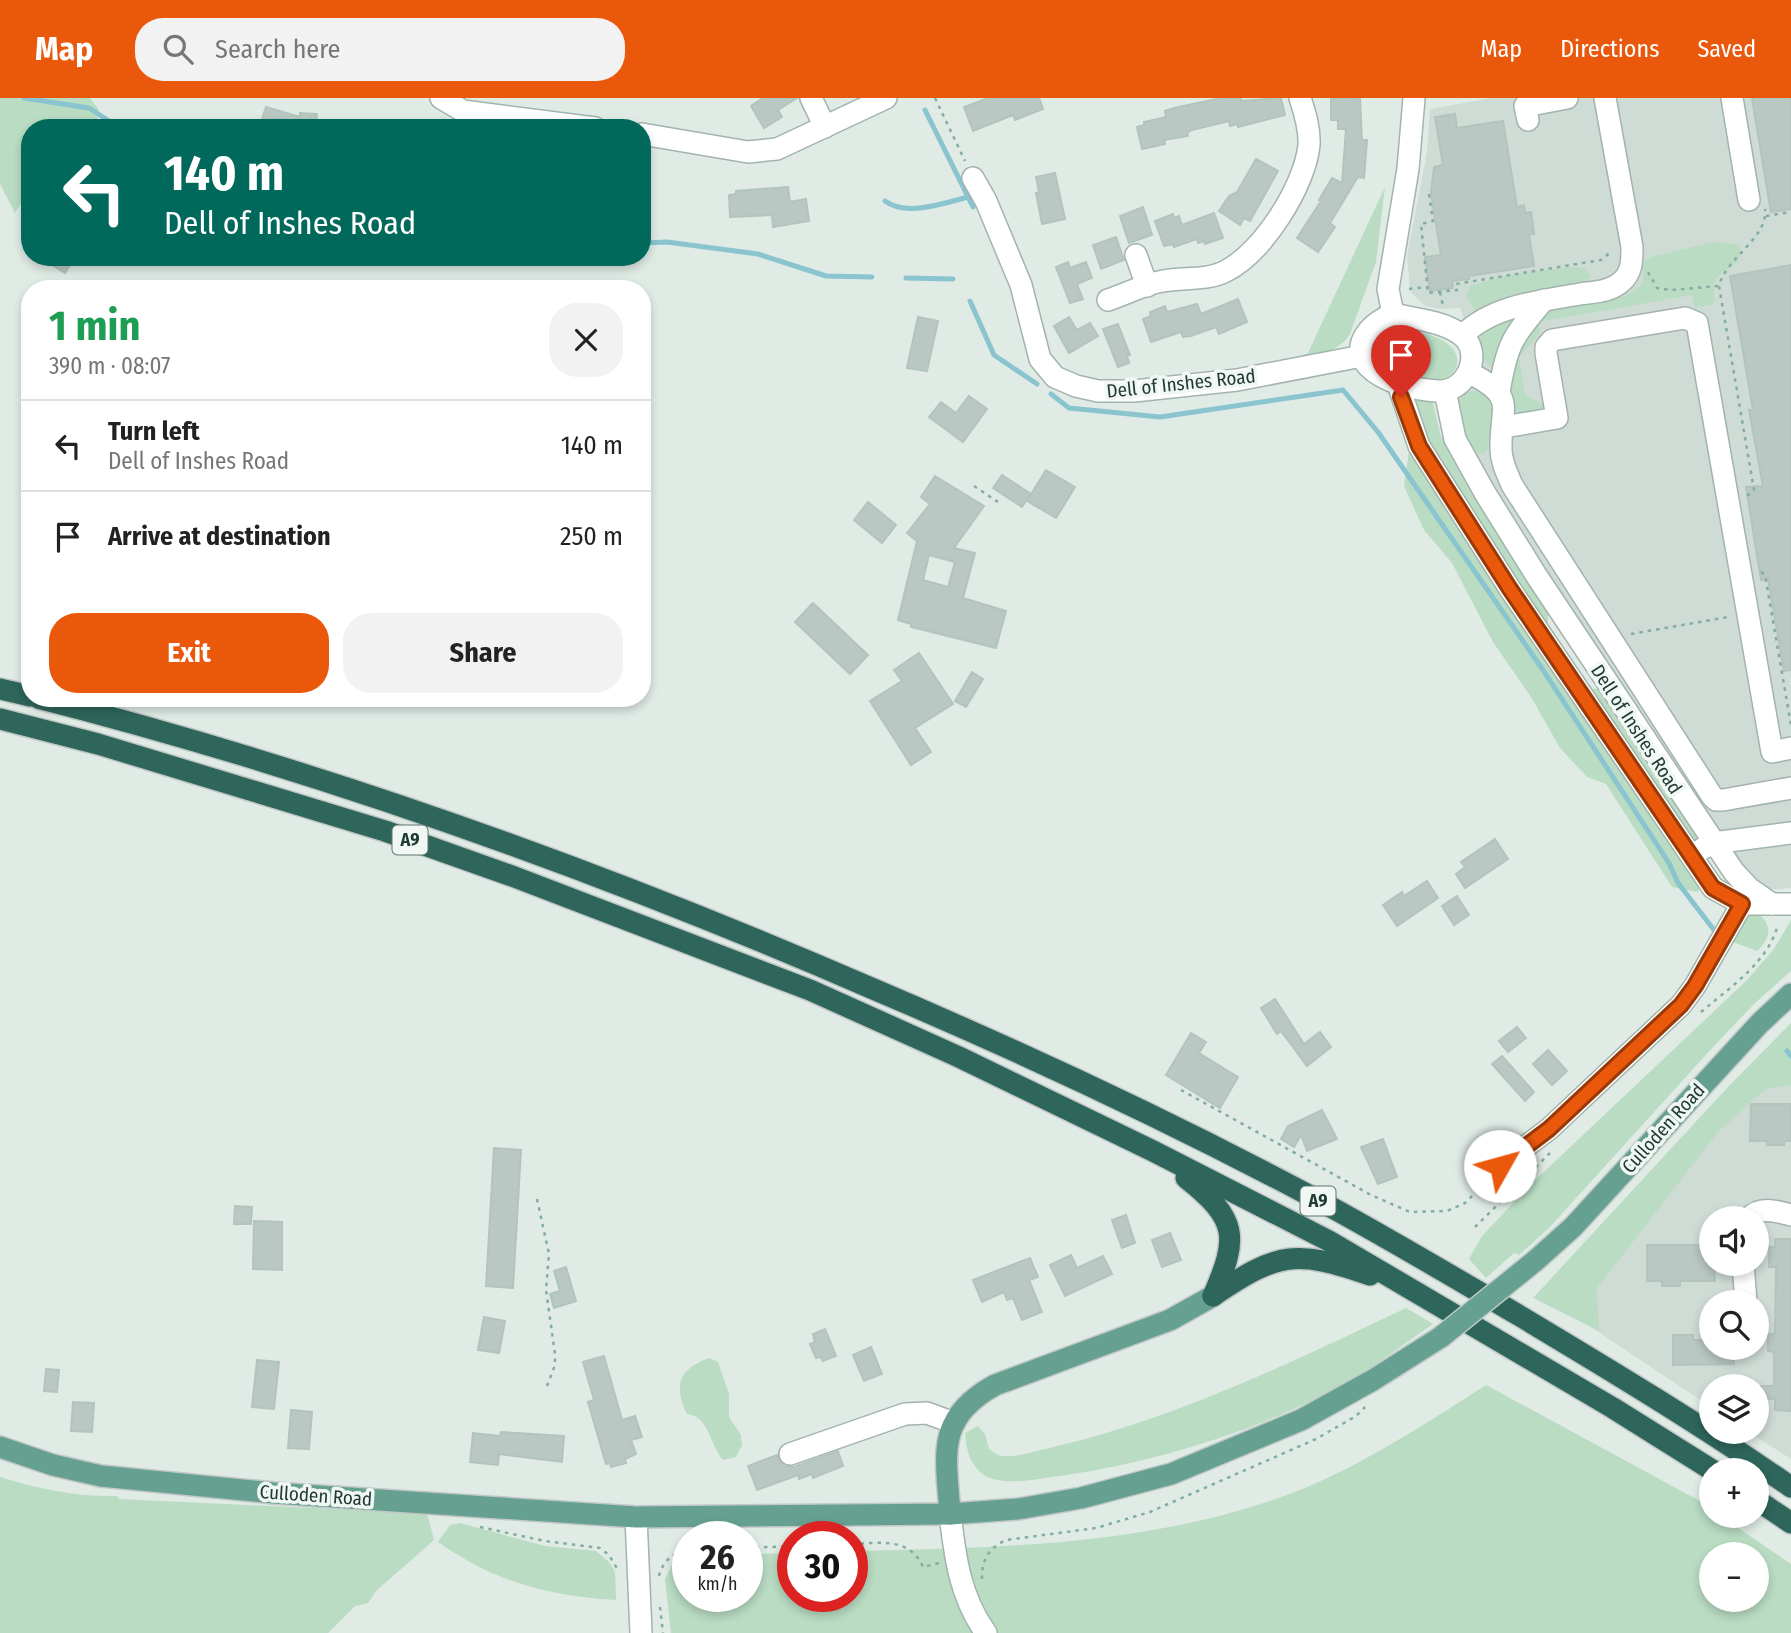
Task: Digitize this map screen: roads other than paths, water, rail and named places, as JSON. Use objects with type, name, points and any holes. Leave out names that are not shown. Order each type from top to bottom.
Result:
[{"type":"highway","points":[[0,689],[21,694]]},
{"type":"highway","name":"A9","points":[[71,707],[261,759],[489,836],[664,901],[1002,1044],[1301,1191],[1417,1256],[1648,1392],[1791,1487]]},
{"type":"highway","name":"A9","points":[[0,719],[247,788],[385,831],[512,876],[810,990],[959,1057],[1153,1151],[1329,1241],[1699,1462]]},
{"type":"highway","name":"A9","points":[[1153,1151],[1206,1193],[1227,1223],[1230,1253],[1213,1296]]},
{"type":"highway","name":"A9","points":[[1213,1296],[1266,1263],[1291,1257],[1314,1258],[1338,1264],[1421,1294]]},
{"type":"highway","points":[[1769,1508],[1791,1523]]},
{"type":"main road","name":"Culloden Road","points":[[0,1447],[53,1465],[101,1476],[190,1486],[636,1517],[950,1514],[1018,1509],[1068,1500],[1171,1474],[1301,1420],[1373,1380],[1441,1337],[1503,1289],[1573,1227],[1760,1023],[1791,995]]},
{"type":"main road","points":[[950,1514],[948,1442],[962,1408],[995,1385],[1170,1320],[1213,1296]]},
{"type":"street","points":[[441,98],[463,111],[525,119]]},
{"type":"street","points":[[811,98],[825,127]]},
{"type":"street","points":[[651,135],[748,152],[777,149],[886,98]]},
{"type":"street","points":[[1108,300],[1161,281],[1201,278],[1224,272],[1242,261],[1258,246],[1295,190],[1304,171],[1309,143],[1307,120],[1300,98]]},
{"type":"street","points":[[1394,314],[1388,289],[1408,169],[1414,98]]},
{"type":"street","points":[[1525,108],[1567,98]]},
{"type":"street","points":[[1463,335],[1475,323],[1488,316],[1544,300],[1611,289],[1623,281],[1631,269],[1632,247],[1605,98]]},
{"type":"street","points":[[1732,98],[1749,200]]},
{"type":"street","name":"Dell of Inshes Road","points":[[973,178],[986,201],[1021,285],[1040,359],[1055,377],[1097,391],[1134,391],[1237,380],[1362,356]]},
{"type":"street","points":[[1136,255],[1147,286]]},
{"type":"street","points":[[1544,300],[1512,338],[1506,352],[1499,392],[1505,416],[1502,460],[1512,485],[1712,796],[1716,800],[1723,800],[1791,788]]},
{"type":"street","points":[[1394,314],[1447,326],[1463,335],[1471,353],[1470,373],[1459,385],[1445,391],[1422,390],[1396,382],[1368,366],[1362,356],[1367,330],[1380,319],[1394,314]]},
{"type":"street","points":[[1504,426],[1558,418],[1546,353],[1546,347],[1552,340],[1685,318],[1697,323],[1772,752],[1791,748]]},
{"type":"street","points":[[1470,373],[1499,392]]},
{"type":"street","name":"Dell of Inshes Road","points":[[1396,382],[1419,446],[1510,589],[1713,888],[1742,904],[1781,904]]},
{"type":"street","name":"Dell of Inshes Road","points":[[1445,391],[1455,439],[1485,493],[1713,843],[1749,888],[1781,904]]},
{"type":"street","points":[[1691,855],[1713,843],[1791,833]]},
{"type":"street","points":[[1500,1166],[1549,1129],[1681,1005],[1695,986],[1742,904]]},
{"type":"street","points":[[1769,1210],[1791,1215]]},
{"type":"street","points":[[790,1454],[905,1415],[927,1413],[954,1423]]},
{"type":"street","points":[[950,1514],[960,1583],[986,1633]]},
{"type":"street","points":[[636,1517],[641,1633]]},
{"type":"waterway","points":[[24,98],[89,108],[106,119]]},
{"type":"waterway","points":[[925,110],[973,207]]},
{"type":"waterway","points":[[885,201],[894,206],[914,208],[968,197]]},
{"type":"waterway","points":[[651,243],[667,242],[758,254],[826,276],[872,277]]},
{"type":"waterway","points":[[906,278],[953,279]]},
{"type":"waterway","points":[[970,301],[994,355],[1037,384]]},
{"type":"waterway","points":[[1051,394],[1069,408],[1160,417],[1343,390],[1378,432],[1543,670],[1669,863],[1678,883],[1714,930]]},
{"type":"waterway","points":[[1787,1051],[1791,1056]]}]
